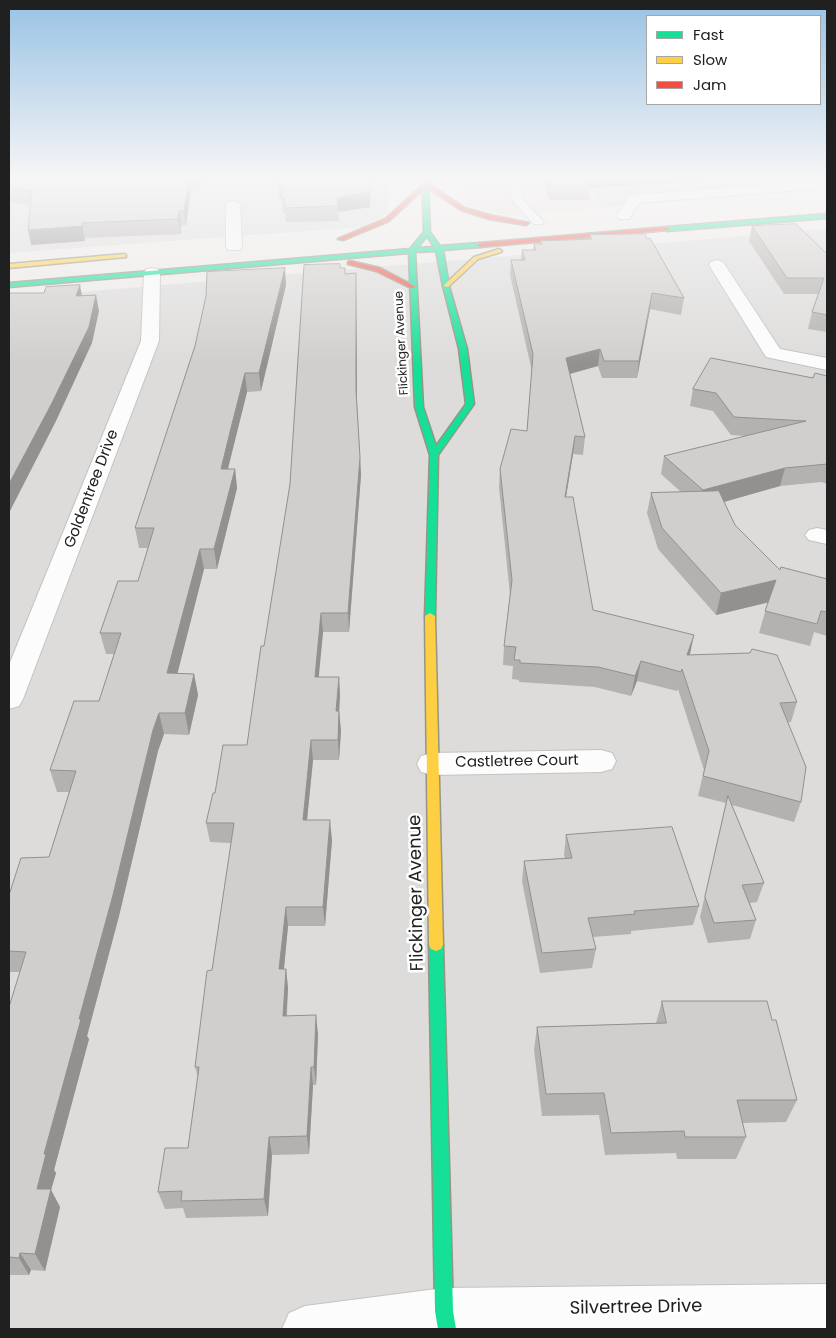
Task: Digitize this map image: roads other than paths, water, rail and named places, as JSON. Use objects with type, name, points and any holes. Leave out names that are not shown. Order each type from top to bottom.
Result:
[{"type":"main road","points":[[412,251],[423,239]]},
{"type":"main road","points":[[434,455],[470,404],[463,349],[446,286],[439,249],[435,239]]},
{"type":"main road","points":[[9,286],[559,239]]},
{"type":"main road","points":[[446,286],[476,258],[541,241]]},
{"type":"main road","name":"Flickinger Avenue","points":[[412,251],[419,407],[434,455],[430,578],[432,764],[446,1320]]},
{"type":"main road","points":[[9,266],[135,256]]},
{"type":"main road","points":[[298,261],[370,267],[398,278],[413,287]]},
{"type":"street","points":[[235,239],[235,247]]},
{"type":"street","points":[[717,265],[773,353],[827,364]]},
{"type":"street","name":"Goldentree Drive","points":[[9,699],[150,341],[152,273]]},
{"type":"street","name":"Castletree Court","points":[[432,764],[602,761]]},
{"type":"street","name":"Silvertree Drive","points":[[446,1320],[827,1306]]},
{"type":"street","points":[[305,1329],[446,1320]]}]
